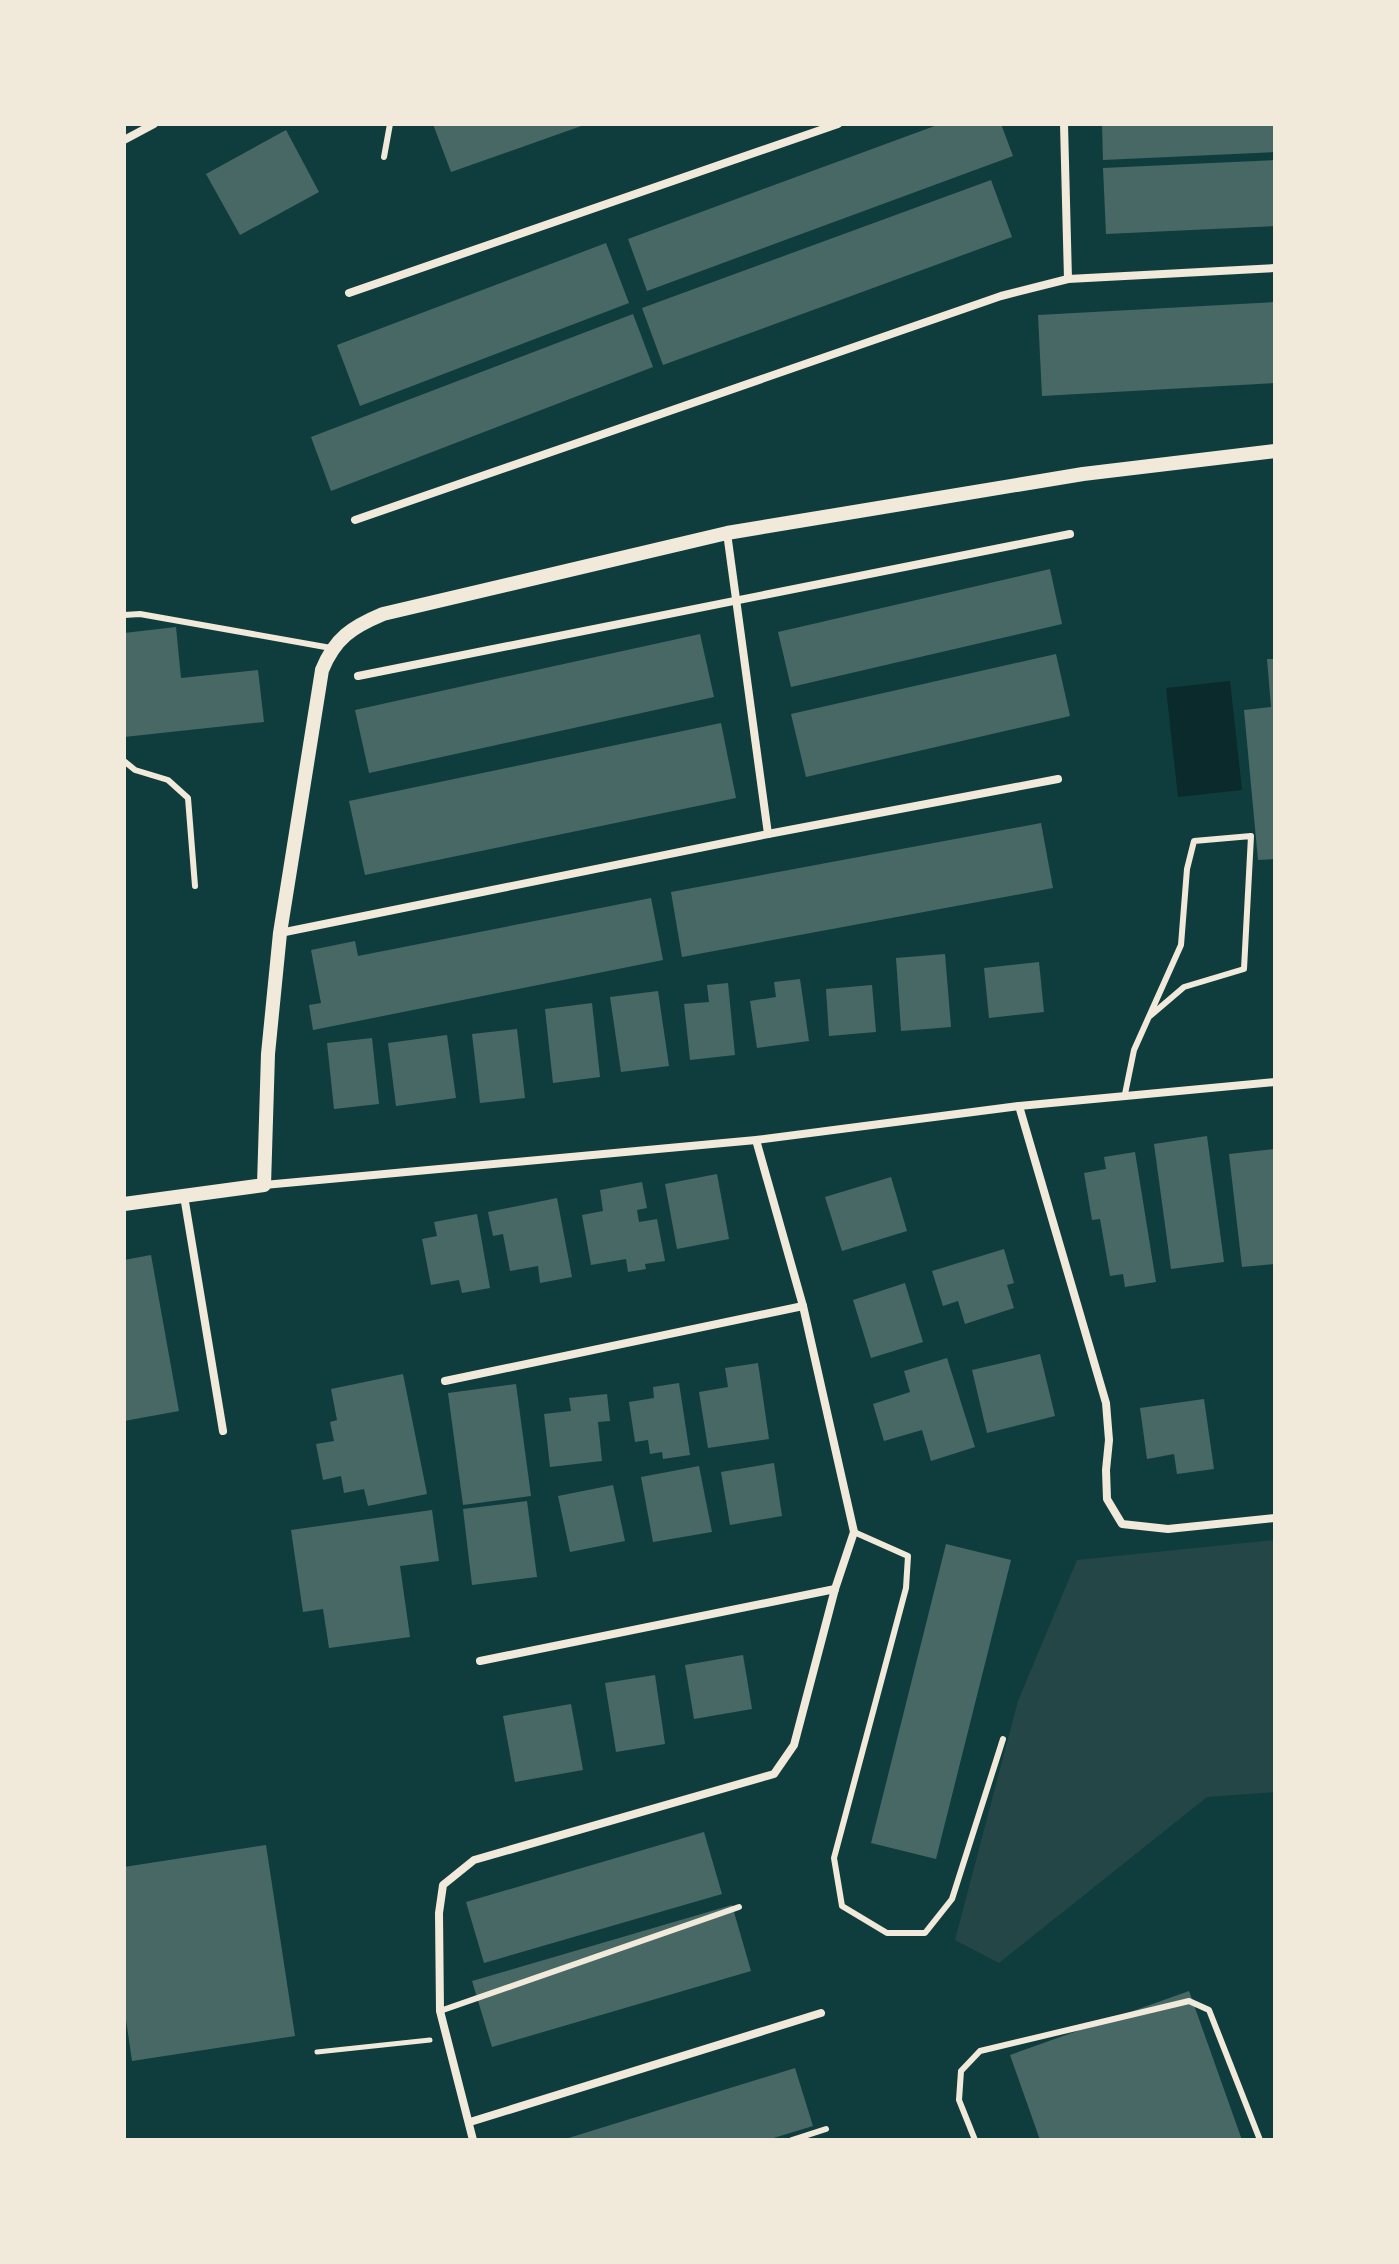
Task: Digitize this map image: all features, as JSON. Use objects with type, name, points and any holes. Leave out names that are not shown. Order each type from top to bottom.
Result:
[{"type":"street","points":[[124,140],[154,124]]},
{"type":"street","points":[[349,293],[838,124]]},
{"type":"street","points":[[1064,124],[1068,279]]},
{"type":"street","points":[[355,520],[1001,296],[1068,279],[1275,268]]},
{"type":"street","points":[[264,1185],[268,1054],[280,933],[322,670],[331,648],[357,625],[383,614],[727,533],[1083,474],[1275,451]]},
{"type":"street","points":[[727,533],[768,834]]},
{"type":"street","points":[[358,676],[1070,534]]},
{"type":"street","points":[[280,933],[1058,779]]},
{"type":"street","points":[[124,1204],[264,1185],[756,1140],[1125,1094],[1275,1082]]},
{"type":"street","points":[[1019,1106],[1106,1403],[1109,1440],[1107,1499],[1122,1524],[1168,1529],[1275,1518]]},
{"type":"street","points":[[473,2140],[440,2011],[439,1913],[443,1885],[474,1860],[774,1774],[794,1745],[835,1589],[854,1532],[803,1306],[756,1140]]},
{"type":"street","points":[[184,1196],[223,1431]]},
{"type":"street","points":[[445,1381],[803,1306]]},
{"type":"street","points":[[480,1661],[835,1589]]},
{"type":"street","points":[[470,2122],[821,2013]]},
{"type":"lane","points":[[384,157],[390,124]]},
{"type":"lane","points":[[124,615],[140,614],[331,648]]},
{"type":"lane","points":[[124,761],[135,770],[168,780],[188,798],[195,886]]},
{"type":"lane","points":[[1125,1094],[1134,1050],[1181,945],[1187,869],[1194,841],[1251,836],[1244,969],[1184,987],[1150,1016]]},
{"type":"lane","points":[[854,1532],[908,1556],[906,1588],[834,1858],[842,1906],[887,1933],[925,1933],[952,1899],[1003,1739]]},
{"type":"lane","points":[[440,2011],[739,1907]]},
{"type":"lane","points":[[975,2140],[959,2100],[961,2071],[980,2051],[1189,2001],[1209,2010],[1260,2140]]},
{"type":"lane","points":[[792,2140],[826,2129]]},
{"type":"path","points":[[317,2052],[447,2038]]},
{"type":"shaded area","points":[[1230,681],[1242,790],[1178,797],[1166,688]]},
{"type":"shaded area","points":[[1275,1540],[1275,1792],[1207,1797],[999,1963],[955,1940],[1018,1701],[1077,1560]]},
{"type":"building","points":[[433,124],[587,124],[451,172]]},
{"type":"building","points":[[940,124],[1001,124],[1013,156],[647,291],[628,239]]},
{"type":"building","points":[[1102,124],[1275,124],[1275,152],[1103,160]]},
{"type":"building","points":[[286,130],[319,192],[240,235],[206,174]]},
{"type":"building","points":[[1275,160],[1275,226],[1106,234],[1103,168]]},
{"type":"building","points":[[991,180],[1012,237],[663,365],[642,308]]},
{"type":"building","points":[[606,243],[629,303],[360,406],[337,345]]},
{"type":"building","points":[[1275,302],[1275,383],[1042,396],[1038,315]]},
{"type":"building","points":[[633,314],[653,367],[331,491],[311,437]]},
{"type":"building","points":[[1050,569],[1062,624],[791,687],[778,632]]},
{"type":"building","points":[[176,627],[181,678],[258,670],[264,722],[124,737],[124,633]]},
{"type":"building","points":[[700,634],[714,697],[369,773],[355,710]]},
{"type":"building","points":[[1056,654],[1070,716],[806,777],[791,714]]},
{"type":"building","points":[[1267,659],[1275,659],[1275,859],[1258,860],[1244,710],[1271,707]]},
{"type":"building","points":[[721,723],[736,798],[365,875],[349,801]]},
{"type":"building","points":[[1041,823],[1053,888],[682,957],[671,892]]},
{"type":"building","points":[[651,898],[663,960],[313,1030],[309,1005],[321,1003],[311,950],[355,941],[358,956]]},
{"type":"building","points":[[945,954],[951,1027],[901,1031],[896,958]]},
{"type":"building","points":[[1039,962],[1044,1012],[989,1018],[984,968]]},
{"type":"building","points":[[800,979],[809,1041],[757,1048],[750,1001],[776,997],[774,982]]},
{"type":"building","points":[[728,983],[735,1055],[690,1060],[684,1004],[709,1002],[707,985]]},
{"type":"building","points":[[872,985],[876,1032],[829,1036],[826,989]]},
{"type":"building","points":[[658,991],[669,1066],[621,1072],[610,997]]},
{"type":"building","points":[[592,1003],[600,1077],[553,1083],[545,1009]]},
{"type":"building","points":[[517,1029],[525,1098],[480,1103],[472,1034]]},
{"type":"building","points":[[447,1035],[456,1098],[396,1106],[388,1043]]},
{"type":"building","points":[[372,1038],[379,1104],[334,1109],[327,1043]]},
{"type":"building","points":[[1207,1136],[1224,1262],[1171,1269],[1154,1144]]},
{"type":"building","points":[[1275,1149],[1275,1264],[1242,1267],[1229,1154]]},
{"type":"building","points":[[1135,1152],[1156,1282],[1125,1287],[1123,1274],[1110,1276],[1100,1219],[1092,1220],[1084,1173],[1106,1169],[1104,1157]]},
{"type":"building","points":[[717,1174],[729,1239],[677,1249],[665,1184]]},
{"type":"building","points":[[891,1177],[907,1231],[842,1251],[825,1197]]},
{"type":"building","points":[[642,1182],[647,1208],[637,1210],[639,1222],[657,1219],[665,1261],[645,1264],[646,1269],[628,1272],[626,1259],[591,1265],[582,1215],[603,1211],[600,1190]]},
{"type":"building","points":[[557,1198],[572,1277],[540,1283],[538,1266],[510,1271],[503,1234],[493,1236],[488,1212]]},
{"type":"building","points":[[477,1214],[490,1288],[462,1293],[459,1280],[431,1285],[422,1239],[437,1236],[434,1222]]},
{"type":"building","points":[[1004,1249],[1014,1283],[1007,1285],[1014,1308],[965,1324],[958,1301],[943,1306],[932,1271]]},
{"type":"building","points":[[151,1255],[179,1411],[124,1421],[124,1260]]},
{"type":"building","points":[[905,1283],[923,1342],[871,1358],[853,1300]]},
{"type":"building","points":[[1040,1354],[1055,1416],[987,1433],[972,1370]]},
{"type":"building","points":[[947,1358],[975,1447],[931,1461],[922,1430],[884,1441],[873,1404],[910,1392],[904,1371]]},
{"type":"building","points":[[758,1363],[769,1439],[708,1448],[699,1392],[728,1387],[725,1368]]},
{"type":"building","points":[[403,1374],[427,1494],[368,1506],[364,1489],[344,1493],[341,1476],[323,1480],[316,1444],[334,1441],[330,1422],[337,1420],[331,1389]]},
{"type":"building","points":[[679,1383],[690,1455],[663,1459],[662,1452],[650,1454],[648,1440],[635,1442],[629,1402],[654,1398],[653,1387]]},
{"type":"building","points":[[516,1384],[531,1496],[463,1505],[448,1393]]},
{"type":"building","points":[[607,1394],[610,1421],[598,1422],[602,1461],[550,1467],[544,1414],[571,1411],[569,1398]]},
{"type":"building","points":[[1204,1399],[1214,1469],[1177,1474],[1174,1454],[1147,1459],[1140,1408]]},
{"type":"building","points":[[774,1463],[782,1516],[730,1525],[721,1472]]},
{"type":"building","points":[[699,1466],[712,1532],[653,1542],[641,1477]]},
{"type":"building","points":[[613,1485],[625,1541],[570,1552],[558,1496]]},
{"type":"building","points":[[527,1501],[537,1577],[472,1585],[463,1509]]},
{"type":"building","points":[[432,1510],[439,1561],[400,1566],[410,1637],[329,1648],[323,1609],[303,1612],[291,1530]]},
{"type":"building","points":[[946,1544],[1011,1560],[936,1859],[871,1843]]},
{"type":"building","points":[[743,1655],[752,1709],[694,1719],[685,1665]]},
{"type":"building","points":[[655,1675],[665,1744],[616,1752],[605,1683]]},
{"type":"building","points":[[571,1704],[583,1770],[515,1782],[503,1716]]},
{"type":"building","points":[[704,1832],[722,1894],[484,1963],[466,1902]]},
{"type":"building","points":[[266,1845],[295,2036],[132,2061],[124,2006],[124,1867]]},
{"type":"building","points":[[732,1905],[751,1971],[492,2047],[472,1981]]},
{"type":"building","points":[[1189,1991],[1242,2140],[1040,2140],[1010,2055]]},
{"type":"building","points":[[795,2068],[813,2126],[767,2140],[562,2140]]}]
